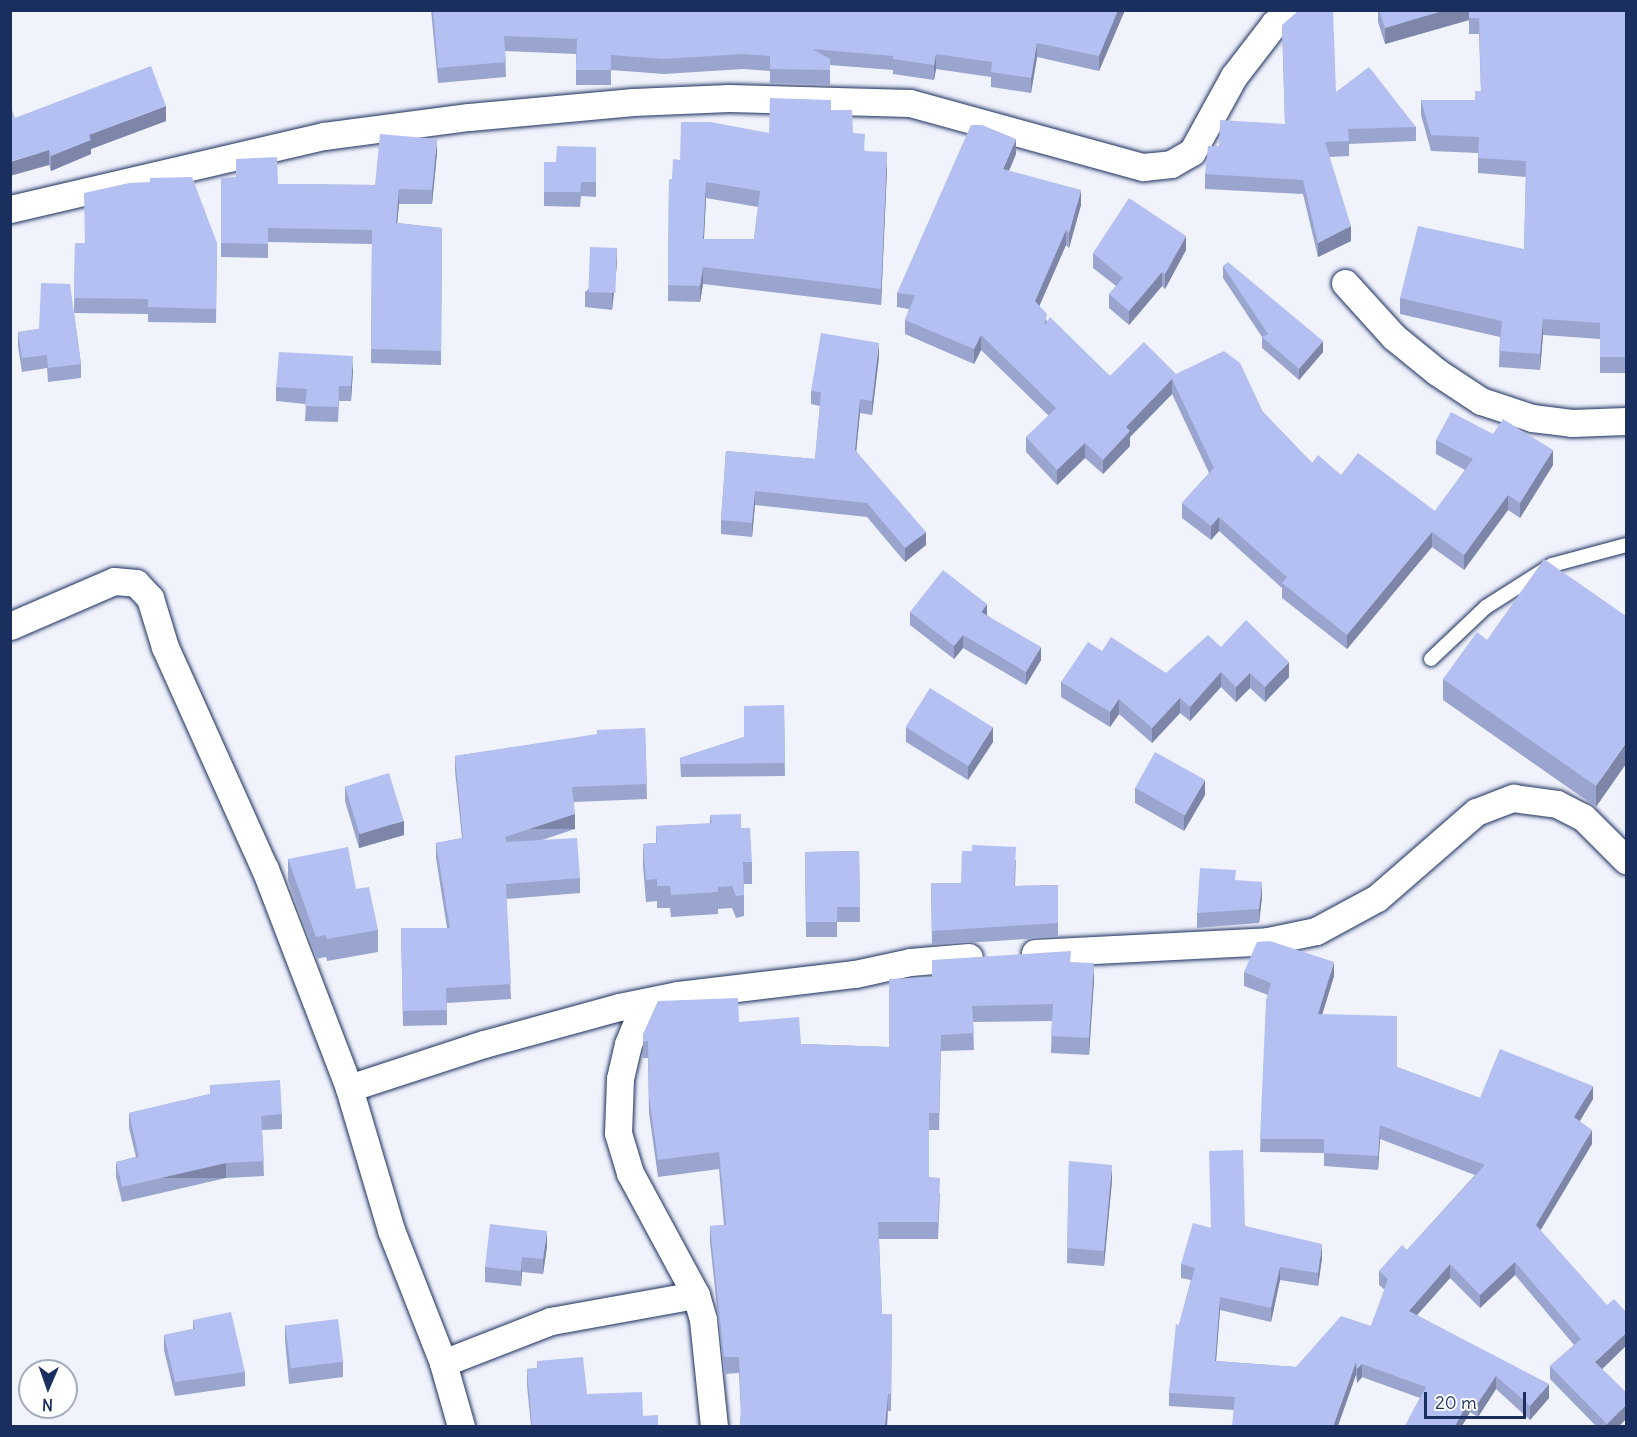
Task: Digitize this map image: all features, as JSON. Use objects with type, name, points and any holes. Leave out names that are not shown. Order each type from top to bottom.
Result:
[{"type":"street","points":[[10,209],[324,136],[469,117],[633,102],[729,98],[910,103],[1143,167],[1171,164],[1192,152],[1234,76],[1274,24],[1293,10]]},
{"type":"street","points":[[1345,282],[1394,338],[1481,401],[1532,418],[1572,423],[1626,421]]},
{"type":"street","points":[[10,626],[114,581],[136,583],[150,598],[165,646],[265,869],[350,1088],[392,1230],[443,1363],[461,1426]]},
{"type":"street","points":[[350,1088],[484,1044],[652,1001],[855,974],[910,962],[1268,941],[1316,931],[1377,898],[1476,812],[1513,798],[1557,804],[1583,817],[1626,860]]},
{"type":"street","points":[[652,1001],[639,1017],[628,1044],[620,1079],[618,1133],[630,1173],[696,1294],[703,1320],[714,1426]]},
{"type":"street","points":[[443,1363],[551,1321],[696,1294]]},
{"type":"lane","points":[[1431,659],[1486,607],[1552,565],[1626,544]]},
{"type":"building","points":[[433,10],[1118,10],[1099,56],[1037,43],[1031,78],[991,72],[992,62],[936,54],[934,65],[893,59],[893,56],[812,49],[830,59],[830,70],[770,69],[770,56],[743,54],[664,59],[611,55],[611,70],[576,70],[577,39],[504,36],[506,62],[438,68]]},
{"type":"building","points":[[1333,10],[1336,92],[1369,67],[1416,127],[1348,129],[1349,141],[1325,142],[1351,226],[1318,243],[1303,180],[1205,174],[1208,146],[1219,146],[1220,120],[1285,124],[1282,25],[1298,11]]},
{"type":"building","points":[[1379,10],[1446,10],[1385,28]]},
{"type":"building","points":[[1469,10],[1626,10],[1626,357],[1600,357],[1600,323],[1543,319],[1540,354],[1499,351],[1502,321],[1400,298],[1418,226],[1524,249],[1526,161],[1478,158],[1479,137],[1431,135],[1421,100],[1475,100],[1475,91],[1481,91],[1479,18],[1469,18]]},
{"type":"building","points":[[151,66],[166,106],[89,135],[91,140],[51,156],[49,150],[10,162],[10,110],[15,118]]},
{"type":"building","points":[[770,98],[831,100],[831,110],[852,110],[853,133],[865,134],[864,151],[887,152],[881,289],[703,267],[700,286],[668,285],[669,179],[672,179],[673,159],[680,160],[681,122],[710,122],[769,133]],"holes":[[[706,182],[760,191],[754,239],[703,239]]]},
{"type":"building","points":[[971,125],[982,125],[1016,139],[1003,169],[1081,190],[1069,233],[1066,230],[1035,301],[1047,314],[1044,326],[1050,317],[1110,376],[1144,342],[1176,374],[1224,351],[1240,363],[1263,412],[1312,463],[1318,455],[1341,475],[1358,453],[1435,511],[1473,459],[1436,440],[1451,412],[1493,434],[1503,419],[1553,450],[1520,503],[1508,495],[1464,555],[1432,532],[1347,635],[1282,583],[1287,577],[1219,517],[1211,526],[1182,503],[1214,468],[1172,379],[1126,427],[1130,431],[1103,460],[1085,443],[1057,470],[1026,437],[1056,408],[981,335],[974,349],[905,320],[915,295],[897,293]]},
{"type":"building","points":[[380,134],[437,139],[432,190],[399,189],[396,223],[442,228],[441,351],[371,349],[372,230],[268,228],[268,244],[221,243],[221,178],[236,177],[236,159],[277,157],[278,184],[375,185]]},
{"type":"building","points":[[557,146],[596,147],[596,182],[581,182],[580,192],[544,192],[544,162],[556,162]]},
{"type":"building","points":[[192,177],[217,243],[216,309],[148,307],[148,299],[74,298],[75,243],[85,243],[84,193],[129,183],[150,182],[150,178]]},
{"type":"building","points":[[1129,198],[1186,236],[1165,274],[1162,272],[1129,311],[1109,294],[1123,278],[1093,253]]},
{"type":"building","points":[[590,247],[617,248],[615,293],[588,292]]},
{"type":"building","points":[[1228,262],[1323,341],[1299,369],[1262,337],[1268,334],[1223,266]]},
{"type":"building","points":[[41,283],[70,284],[81,364],[48,368],[47,355],[22,358],[18,332],[39,329]]},
{"type":"building","points":[[821,333],[879,343],[872,401],[860,399],[855,450],[926,532],[905,548],[867,503],[755,491],[752,523],[721,520],[726,451],[815,459],[821,392],[811,391]]},
{"type":"building","points":[[279,352],[353,356],[351,386],[339,386],[338,407],[305,406],[307,389],[276,387]]},
{"type":"building","points":[[1544,559],[1626,616],[1626,743],[1596,786],[1443,679],[1477,632],[1487,640]]},
{"type":"building","points":[[943,570],[987,604],[981,612],[1041,647],[1026,672],[963,635],[954,646],[910,612]]},
{"type":"building","points":[[1246,620],[1289,662],[1265,687],[1250,673],[1236,687],[1221,672],[1190,707],[1180,698],[1152,728],[1119,699],[1110,712],[1061,682],[1088,642],[1102,651],[1111,637],[1166,673],[1208,635],[1221,647]]},
{"type":"building","points":[[930,688],[993,727],[968,766],[906,727]]},
{"type":"building","points":[[784,705],[785,763],[681,764],[680,758],[744,737],[744,706]]},
{"type":"building","points":[[645,728],[647,784],[572,787],[575,814],[505,837],[506,842],[577,838],[580,878],[506,884],[511,984],[446,988],[447,1010],[403,1011],[401,928],[450,928],[436,843],[463,838],[455,756],[597,734],[597,730]]},
{"type":"building","points":[[1155,752],[1205,780],[1185,815],[1135,788]]},
{"type":"building","points":[[389,773],[404,821],[360,834],[345,786]]},
{"type":"building","points":[[741,814],[741,828],[750,828],[752,862],[743,862],[744,895],[736,896],[732,886],[718,887],[718,892],[671,895],[670,886],[657,886],[657,879],[646,880],[643,844],[657,843],[656,826],[712,823],[710,815]]},
{"type":"building","points":[[972,845],[1016,847],[1014,886],[1058,885],[1058,923],[932,931],[931,883],[961,883],[962,851],[972,851]]},
{"type":"building","points":[[348,847],[356,889],[369,887],[378,930],[327,939],[326,935],[316,937],[288,859]]},
{"type":"building","points":[[859,851],[860,907],[837,907],[837,922],[806,922],[805,852]]},
{"type":"building","points":[[1200,868],[1236,870],[1235,880],[1262,882],[1259,909],[1197,913]]},
{"type":"building","points":[[1270,941],[1334,962],[1318,1014],[1397,1016],[1397,1067],[1480,1098],[1500,1049],[1593,1086],[1574,1117],[1592,1130],[1536,1225],[1607,1305],[1614,1299],[1626,1312],[1626,1333],[1595,1362],[1626,1392],[1626,1405],[1607,1424],[1550,1366],[1581,1339],[1515,1262],[1480,1295],[1450,1264],[1409,1311],[1549,1384],[1530,1406],[1496,1376],[1478,1403],[1470,1398],[1455,1426],[1405,1426],[1426,1387],[1362,1364],[1357,1369],[1356,1362],[1333,1426],[1232,1426],[1235,1397],[1169,1393],[1176,1324],[1179,1325],[1195,1268],[1181,1264],[1193,1223],[1211,1228],[1209,1151],[1243,1150],[1245,1226],[1322,1244],[1318,1273],[1280,1267],[1271,1308],[1220,1297],[1215,1361],[1296,1367],[1341,1316],[1371,1326],[1388,1279],[1379,1271],[1402,1245],[1407,1250],[1485,1165],[1380,1125],[1378,1156],[1324,1153],[1324,1139],[1260,1139],[1266,1000],[1271,983],[1244,972],[1257,942]]},
{"type":"building","points":[[1071,951],[1070,962],[1094,963],[1089,1038],[1051,1036],[1053,1004],[972,1006],[974,1033],[941,1035],[939,1113],[929,1113],[929,1177],[940,1178],[938,1222],[878,1222],[882,1314],[892,1314],[891,1394],[888,1394],[885,1426],[740,1426],[739,1357],[724,1357],[710,1226],[726,1225],[719,1152],[658,1160],[649,1096],[648,1041],[643,1042],[643,1034],[658,1001],[738,998],[739,1022],[799,1017],[801,1044],[889,1047],[889,979],[932,977],[932,960]]},
{"type":"building","points":[[280,1080],[282,1114],[261,1116],[264,1161],[226,1163],[122,1187],[116,1162],[139,1157],[129,1113],[210,1094],[210,1085]]},
{"type":"building","points":[[1069,1161],[1112,1165],[1104,1251],[1067,1248]]},
{"type":"building","points":[[490,1224],[547,1231],[543,1259],[522,1257],[521,1271],[485,1267]]},
{"type":"building","points":[[231,1312],[245,1372],[175,1382],[164,1335],[195,1329],[193,1320]]},
{"type":"building","points":[[338,1319],[343,1362],[291,1368],[285,1325]]},
{"type":"building","points":[[583,1357],[587,1394],[642,1392],[643,1416],[658,1415],[658,1426],[532,1426],[527,1369],[538,1368],[537,1361]]}]
